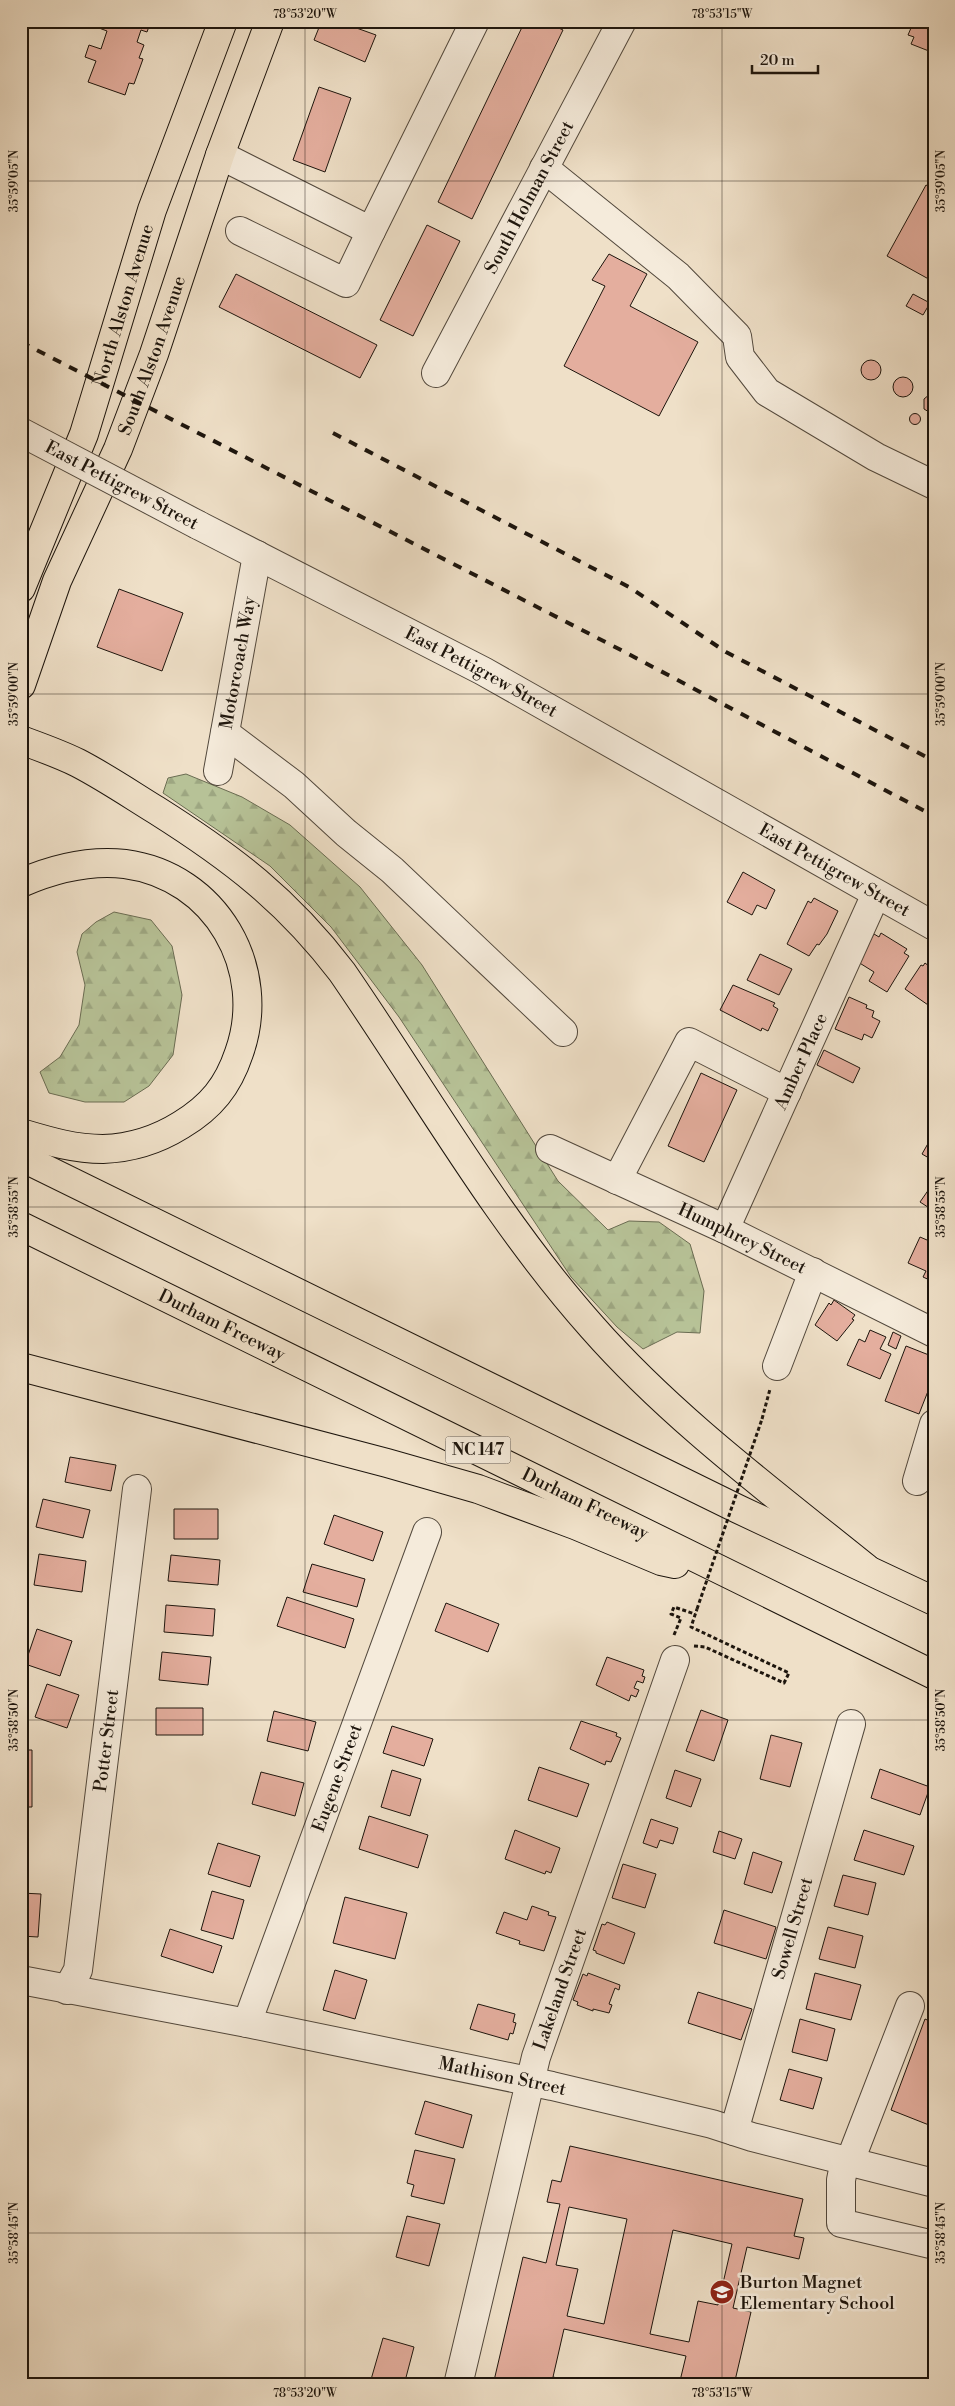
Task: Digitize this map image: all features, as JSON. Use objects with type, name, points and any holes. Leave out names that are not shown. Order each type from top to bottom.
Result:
[{"type":"main road","name":"North Alston Avenue","points":[[21,588],[26,560],[84,434],[152,210],[223,21]]},
{"type":"main road","name":"South Alston Avenue","points":[[21,685],[57,581],[118,449],[154,354],[220,155],[270,21]]},
{"type":"main road","points":[[21,740],[64,757],[100,775],[212,846],[243,870],[289,911],[320,943],[342,972],[520,1239],[592,1328],[688,1422],[866,1568]]},
{"type":"main road","points":[[21,883],[48,873],[101,863],[126,864],[152,871],[177,882],[193,892],[216,913],[232,938],[244,966],[248,1016],[246,1036],[225,1086],[205,1109],[161,1137],[133,1146],[103,1149],[69,1147],[21,1133]]},
{"type":"main road","points":[[21,1157],[738,1509],[934,1601]]},
{"type":"main road","name":"Durham Freeway","points":[[21,1226],[934,1675]]},
{"type":"main road","points":[[21,1367],[387,1463],[478,1489],[575,1525],[661,1561],[742,1580]]},
{"type":"street","points":[[240,231],[346,283],[474,21]]},
{"type":"street","name":"South Holman Street","points":[[436,373],[622,21]]},
{"type":"street","points":[[220,155],[371,231]]},
{"type":"street","points":[[544,168],[678,276],[737,336],[740,357],[767,392],[876,457],[934,485]]},
{"type":"street","name":"East Pettigrew Street","points":[[21,432],[491,676],[934,926]]},
{"type":"street","name":"Motorcoach Way","points":[[218,771],[257,555]]},
{"type":"street","points":[[225,733],[294,786],[346,834],[392,870],[562,1032]]},
{"type":"street","name":"Amber Place","points":[[725,1229],[876,894]]},
{"type":"street","points":[[617,1180],[689,1042],[787,1092]]},
{"type":"street","name":"Humphrey Street","points":[[550,1148],[725,1229],[934,1333]]},
{"type":"street","points":[[776,1366],[813,1272]]},
{"type":"street","points":[[917,1481],[934,1424]]},
{"type":"street","name":"Potter Street","points":[[68,1990],[78,1970],[137,1489]]},
{"type":"street","name":"Eugene Street","points":[[247,2023],[427,1532]]},
{"type":"street","name":"Lakeland Street","points":[[458,2385],[529,2082],[675,1660]]},
{"type":"street","name":"Sowell Street","points":[[734,2131],[851,1724]]},
{"type":"street","name":"Mathison Street","points":[[21,1980],[247,2023],[529,2082],[712,2124],[934,2183]]},
{"type":"street","points":[[910,2006],[841,2180],[841,2223],[934,2245]]},
{"type":"path","points":[[705,1647],[784,1683],[789,1673],[691,1627],[762,1418],[776,1366]]},
{"type":"path","points":[[678,1626],[681,1618],[671,1614],[674,1607],[695,1614]]},
{"type":"green space","points":[[186,774],[242,797],[290,825],[360,887],[422,965],[558,1181],[608,1230],[629,1221],[659,1222],[690,1244],[704,1291],[700,1333],[677,1332],[643,1349],[617,1327],[571,1277],[399,1017],[331,927],[270,866],[163,793],[168,778]]},
{"type":"green space","points":[[114,912],[151,920],[172,946],[182,995],[173,1055],[149,1086],[124,1102],[85,1102],[49,1093],[40,1072],[60,1057],[79,1025],[85,985],[77,952],[82,934],[96,922]]},
{"type":"building","points":[[101,21],[151,21],[147,32],[141,30],[137,42],[144,45],[139,58],[143,59],[134,84],[129,83],[125,95],[88,82],[96,61],[85,57],[89,45],[101,49],[107,31],[99,28]]},
{"type":"building","points":[[328,21],[337,21],[376,35],[365,62],[314,40],[320,25],[326,27]]},
{"type":"building","points":[[525,21],[544,21],[563,30],[472,219],[438,202]]},
{"type":"building","points":[[914,21],[934,21],[934,53],[911,44],[914,37],[908,35]]},
{"type":"building","points":[[319,87],[351,98],[325,172],[293,160]]},
{"type":"building","points":[[926,185],[934,189],[934,282],[887,256]]},
{"type":"building","points":[[427,225],[460,241],[413,336],[380,320]]},
{"type":"building","points":[[609,254],[647,274],[630,306],[698,342],[659,416],[564,366],[605,286],[592,280]]},
{"type":"building","points":[[236,274],[377,345],[360,378],[219,307]]},
{"type":"building","points":[[913,294],[930,303],[923,315],[906,306]]},
{"type":"building","points":[[867,360],[875,360],[881,366],[881,374],[875,380],[867,380],[861,374],[861,366]]},
{"type":"building","points":[[899,377],[907,377],[913,383],[913,391],[907,397],[899,397],[893,391],[893,383]]},
{"type":"building","points":[[930,394],[934,394],[934,415],[924,409],[924,399]]},
{"type":"building","points":[[915,413],[921,419],[915,425],[909,419]]},
{"type":"building","points":[[934,421],[934,432],[933,432],[929,427]]},
{"type":"building","points":[[119,589],[183,613],[162,671],[97,647]]},
{"type":"building","points":[[743,872],[775,890],[766,909],[757,905],[752,915],[727,902]]},
{"type":"building","points":[[814,898],[838,911],[827,934],[809,956],[787,944],[808,901],[811,903]]},
{"type":"building","points":[[881,933],[907,949],[904,953],[909,956],[887,992],[869,981],[874,972],[858,962],[874,934],[879,937]]},
{"type":"building","points":[[760,954],[792,969],[779,995],[747,980]]},
{"type":"building","points":[[925,963],[934,970],[934,1004],[931,1007],[905,989],[921,965],[923,966]]},
{"type":"building","points":[[733,985],[775,1003],[773,1006],[778,1009],[768,1031],[762,1028],[761,1031],[720,1010]]},
{"type":"building","points":[[849,997],[867,1005],[866,1008],[874,1011],[872,1017],[880,1021],[872,1038],[864,1034],[862,1040],[835,1029]]},
{"type":"building","points":[[824,1050],[860,1068],[853,1083],[817,1065]]},
{"type":"building","points":[[701,1073],[737,1090],[704,1162],[668,1146]]},
{"type":"building","points":[[934,1133],[934,1161],[922,1154]]},
{"type":"building","points":[[934,1182],[934,1211],[920,1202]]},
{"type":"building","points":[[920,1237],[934,1243],[934,1282],[923,1277],[926,1271],[908,1263]]},
{"type":"building","points":[[834,1300],[855,1315],[852,1319],[854,1320],[837,1341],[815,1325],[829,1303],[831,1305]]},
{"type":"building","points":[[870,1330],[886,1337],[880,1349],[891,1354],[880,1379],[847,1365],[859,1339],[865,1342]]},
{"type":"building","points":[[893,1332],[901,1336],[896,1349],[888,1345]]},
{"type":"building","points":[[906,1346],[934,1357],[934,1376],[919,1414],[885,1401]]},
{"type":"building","points":[[70,1457],[116,1465],[111,1491],[65,1482]]},
{"type":"building","points":[[43,1499],[90,1510],[83,1538],[36,1527]]},
{"type":"building","points":[[174,1509],[218,1509],[218,1539],[174,1539]]},
{"type":"building","points":[[334,1515],[383,1532],[373,1561],[324,1544]]},
{"type":"building","points":[[39,1554],[86,1561],[82,1592],[34,1585]]},
{"type":"building","points":[[171,1555],[220,1560],[218,1585],[168,1581]]},
{"type":"building","points":[[312,1564],[365,1579],[357,1607],[303,1592]]},
{"type":"building","points":[[287,1597],[354,1619],[345,1648],[277,1626]]},
{"type":"building","points":[[446,1603],[499,1624],[488,1652],[435,1631]]},
{"type":"building","points":[[166,1605],[215,1609],[213,1636],[164,1632]]},
{"type":"building","points":[[37,1629],[72,1641],[60,1676],[25,1664]]},
{"type":"building","points":[[162,1652],[211,1657],[208,1685],[159,1680]]},
{"type":"building","points":[[607,1657],[644,1670],[642,1676],[645,1677],[643,1683],[637,1681],[634,1688],[639,1690],[636,1697],[631,1695],[629,1701],[596,1685]]},
{"type":"building","points":[[47,1684],[79,1695],[67,1728],[35,1717]]},
{"type":"building","points":[[156,1708],[203,1708],[203,1735],[156,1735]]},
{"type":"building","points":[[701,1710],[728,1720],[714,1761],[686,1751]]},
{"type":"building","points":[[274,1711],[316,1722],[308,1751],[267,1741]]},
{"type":"building","points":[[581,1721],[617,1733],[616,1736],[621,1738],[611,1762],[606,1761],[605,1765],[570,1749]]},
{"type":"building","points":[[392,1726],[433,1739],[424,1766],[383,1753]]},
{"type":"building","points":[[771,1735],[802,1743],[790,1787],[760,1779]]},
{"type":"building","points":[[21,1750],[32,1750],[32,1807],[21,1807]]},
{"type":"building","points":[[539,1767],[589,1784],[577,1817],[528,1800]]},
{"type":"building","points":[[880,1769],[930,1787],[920,1815],[871,1798]]},
{"type":"building","points":[[392,1770],[421,1779],[410,1816],[381,1807]]},
{"type":"building","points":[[675,1770],[701,1779],[691,1807],[666,1798]]},
{"type":"building","points":[[261,1772],[304,1783],[295,1816],[252,1804]]},
{"type":"building","points":[[21,1812],[26,1812],[26,1859],[21,1859]]},
{"type":"building","points":[[369,1816],[428,1835],[418,1868],[359,1849]]},
{"type":"building","points":[[651,1819],[678,1828],[673,1844],[660,1840],[657,1848],[643,1843]]},
{"type":"building","points":[[515,1830],[560,1848],[551,1873],[546,1871],[545,1874],[505,1859]]},
{"type":"building","points":[[864,1830],[914,1846],[904,1875],[854,1860]]},
{"type":"building","points":[[719,1831],[742,1839],[735,1859],[713,1852]]},
{"type":"building","points":[[218,1843],[260,1856],[250,1887],[208,1874]]},
{"type":"building","points":[[753,1852],[782,1862],[772,1893],[744,1884]]},
{"type":"building","points":[[623,1864],[656,1874],[645,1908],[612,1898]]},
{"type":"building","points":[[843,1875],[876,1883],[868,1915],[834,1906]]},
{"type":"building","points":[[212,1891],[244,1900],[233,1939],[201,1930]]},
{"type":"building","points":[[21,1893],[41,1894],[38,1937],[21,1936]]},
{"type":"building","points":[[345,1897],[407,1913],[395,1959],[333,1943]]},
{"type":"building","points":[[532,1906],[549,1912],[548,1915],[556,1917],[544,1951],[519,1944],[520,1941],[496,1933],[504,1912],[527,1920]]},
{"type":"building","points":[[724,1910],[776,1927],[766,1959],[714,1943]]},
{"type":"building","points":[[607,1922],[635,1933],[624,1964],[593,1950],[602,1924],[605,1925]]},
{"type":"building","points":[[828,1927],[863,1936],[855,1968],[819,1959]]},
{"type":"building","points":[[170,1929],[222,1946],[213,1973],[161,1956]]},
{"type":"building","points":[[335,1970],[367,1980],[355,2019],[323,2010]]},
{"type":"building","points":[[588,1973],[620,1985],[619,1990],[615,1988],[609,2004],[612,2005],[609,2013],[593,2009],[593,2011],[577,2005],[578,2002],[573,2000],[583,1974],[587,1976]]},
{"type":"building","points":[[815,1973],[861,1985],[851,2020],[806,2009]]},
{"type":"building","points":[[698,1992],[752,2009],[741,2040],[688,2023]]},
{"type":"building","points":[[478,2004],[515,2014],[513,2022],[516,2023],[513,2034],[510,2033],[508,2040],[470,2029]]},
{"type":"building","points":[[800,2019],[835,2029],[827,2061],[792,2052]]},
{"type":"building","points":[[925,2019],[934,2023],[934,2127],[891,2110]]},
{"type":"building","points":[[789,2069],[822,2078],[813,2109],[780,2100]]},
{"type":"building","points":[[425,2101],[472,2115],[463,2148],[415,2134]]},
{"type":"building","points":[[570,2146],[803,2199],[794,2236],[804,2238],[799,2259],[747,2247],[733,2308],[751,2312],[734,2385],[679,2385],[686,2356],[564,2329],[553,2377],[580,2383],[580,2385],[493,2385],[523,2257],[546,2263],[560,2204],[547,2202],[552,2180],[561,2182]],"holes":[[[569,2207],[627,2219],[604,2324],[567,2316],[578,2269],[556,2265]],[[673,2230],[732,2244],[718,2305],[698,2301],[689,2342],[650,2334]]]},
{"type":"building","points":[[415,2150],[455,2159],[444,2204],[411,2196],[414,2185],[407,2183]]},
{"type":"building","points":[[407,2216],[440,2224],[429,2266],[396,2257]]},
{"type":"building","points":[[383,2338],[414,2347],[404,2385],[370,2383]]},
{"type":"railway","points":[[21,342],[619,649],[934,816]]},
{"type":"railway","points":[[333,433],[629,587],[726,652],[934,761]]},
{"type":"place","name":"Burton Magnet Elementary School","points":[[722,2292]]}]
